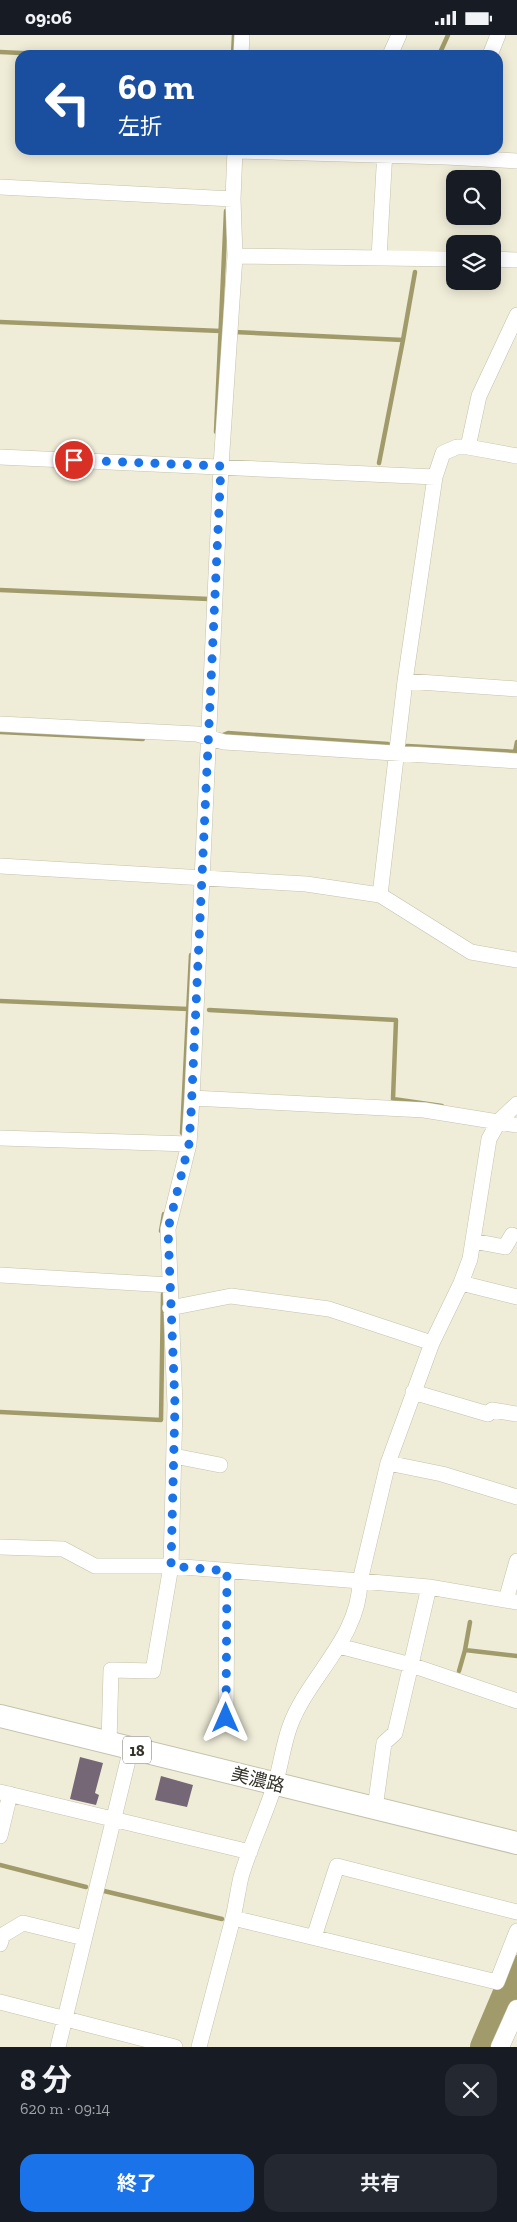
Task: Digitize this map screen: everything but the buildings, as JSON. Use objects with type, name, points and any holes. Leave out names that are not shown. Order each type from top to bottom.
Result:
[{"type":"main road","name":"美濃路","points":[[0,1716],[517,1843]]},
{"type":"street","points":[[240,50],[242,35]]},
{"type":"street","points":[[392,50],[399,35]]},
{"type":"street","points":[[492,50],[498,35]]},
{"type":"street","points":[[110,1743],[111,1670],[153,1671],[171,1566],[175,1405],[168,1229],[189,1144],[192,1098],[221,466],[235,256],[233,199],[235,155]]},
{"type":"street","points":[[379,258],[385,155]]},
{"type":"street","points":[[464,155],[517,161]]},
{"type":"street","points":[[0,187],[233,199]]},
{"type":"street","points":[[235,256],[446,259]]},
{"type":"street","points":[[501,259],[517,259]]},
{"type":"street","points":[[468,447],[479,396],[517,315]]},
{"type":"street","points":[[380,895],[405,681],[435,477],[443,453],[457,447],[468,447],[517,456]]},
{"type":"street","points":[[0,457],[435,477]]},
{"type":"street","points":[[405,681],[517,689]]},
{"type":"street","points":[[0,724],[197,734],[224,742],[517,761]]},
{"type":"street","points":[[0,866],[306,884],[380,895],[471,952],[517,960]]},
{"type":"street","points":[[192,1098],[424,1110],[517,1125]]},
{"type":"street","points":[[199,2047],[233,1918],[241,1877],[275,1784],[290,1726],[308,1688],[339,1646],[350,1627],[360,1596],[360,1581],[388,1463],[432,1343],[461,1283],[470,1259],[489,1139],[499,1121],[517,1104]]},
{"type":"street","points":[[0,1138],[189,1144]]},
{"type":"street","points":[[473,1241],[505,1247],[512,1235]]},
{"type":"street","points":[[0,1275],[170,1285]]},
{"type":"street","points":[[461,1283],[517,1297]]},
{"type":"street","points":[[170,1308],[232,1296],[329,1309],[432,1343]]},
{"type":"street","points":[[413,1392],[488,1415],[492,1410],[517,1414]]},
{"type":"street","points":[[174,1456],[220,1465]]},
{"type":"street","points":[[388,1463],[442,1474],[517,1497]]},
{"type":"street","points":[[0,1547],[64,1549],[95,1566],[171,1566],[360,1581],[429,1587],[511,1601],[517,1561]]},
{"type":"street","points":[[226,1718],[227,1571]]},
{"type":"street","points":[[375,1808],[384,1743],[396,1733],[429,1587]]},
{"type":"street","points":[[339,1646],[411,1665],[517,1701]]},
{"type":"street","points":[[58,2047],[131,1748]]},
{"type":"street","points":[[0,1836],[5,1793],[250,1853]]},
{"type":"street","points":[[314,1937],[337,1866],[517,1912]]},
{"type":"street","points":[[233,1918],[497,1982],[517,1931]]},
{"type":"street","points":[[0,1944],[3,1935],[23,1923],[84,1938]]},
{"type":"street","points":[[0,2002],[175,2047]]},
{"type":"street","points":[[500,2047],[517,2009]]},
{"type":"waterway","points":[[233,50],[234,35]]},
{"type":"waterway","points":[[441,50],[448,35]]},
{"type":"waterway","points":[[0,52],[15,53]]},
{"type":"waterway","points":[[216,432],[226,211]]},
{"type":"waterway","points":[[234,332],[403,340],[415,272]]},
{"type":"waterway","points":[[0,322],[221,331]]},
{"type":"waterway","points":[[379,463],[403,340]]},
{"type":"waterway","points":[[0,590],[209,599]]},
{"type":"waterway","points":[[0,732],[143,739]]},
{"type":"waterway","points":[[223,735],[228,733],[388,744]]},
{"type":"waterway","points":[[515,752],[517,742]]},
{"type":"waterway","points":[[407,746],[517,752]]},
{"type":"waterway","points":[[182,1133],[191,955]]},
{"type":"waterway","points":[[0,1001],[188,1009]]},
{"type":"waterway","points":[[209,1010],[396,1020],[393,1099],[442,1106]]},
{"type":"waterway","points":[[161,1231],[164,1214]]},
{"type":"waterway","points":[[0,1412],[161,1420],[163,1294]]},
{"type":"waterway","points":[[470,1622],[465,1650],[517,1656]]},
{"type":"waterway","points":[[459,1671],[465,1650]]},
{"type":"waterway","points":[[0,1865],[86,1887]]},
{"type":"waterway","points":[[104,1891],[222,1919]]},
{"type":"waterway","points":[[484,2047],[517,1969]]},
{"type":"waterway","points":[[498,1987],[508,1990]]},
{"type":"waterway","points":[[475,2047],[500,1988]]},
{"type":"route","points":[[74,460],[221,466],[210,738],[189,1144],[179,1192],[168,1229],[175,1405],[171,1566],[227,1571],[226,1718]]}]
